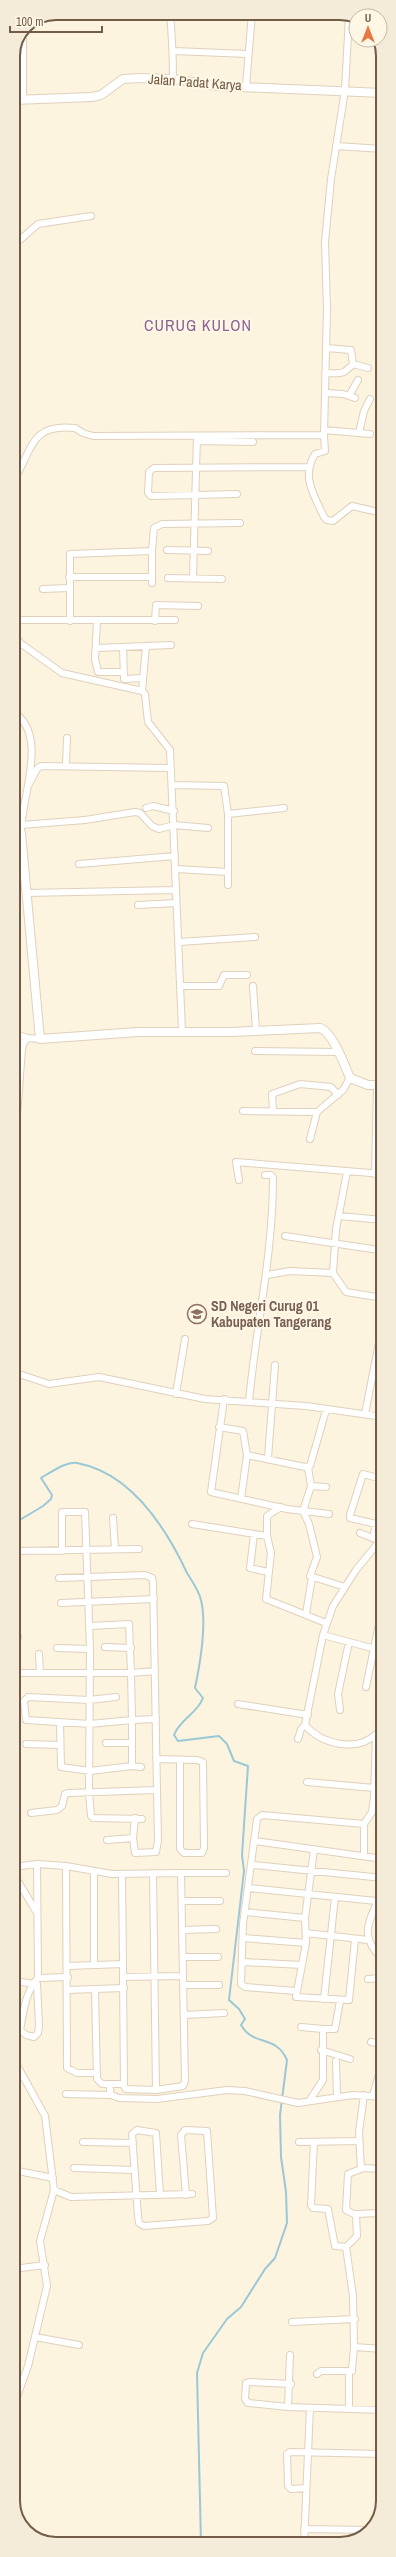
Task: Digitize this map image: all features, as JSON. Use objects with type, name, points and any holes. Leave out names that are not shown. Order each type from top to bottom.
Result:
[{"type":"street","points":[[170,20],[170,37],[174,51],[173,79]]},
{"type":"street","points":[[246,86],[251,20]]},
{"type":"street","points":[[348,34],[345,90],[336,146],[325,242],[325,451],[316,453],[308,467],[309,483],[327,520],[333,521],[352,506],[376,512]]},
{"type":"street","points":[[23,42],[23,100]]},
{"type":"street","points":[[174,51],[248,54]]},
{"type":"street","name":"Jalan Padat Karya","points":[[23,100],[96,96],[123,79],[173,79],[217,86],[376,92]]},
{"type":"street","points":[[336,146],[376,149]]},
{"type":"street","points":[[20,240],[38,224],[91,216]]},
{"type":"street","points":[[325,373],[343,374],[349,370],[353,364],[351,350],[326,348]]},
{"type":"street","points":[[353,364],[368,368]]},
{"type":"street","points":[[325,393],[343,394],[352,397],[358,380]]},
{"type":"street","points":[[359,432],[364,412],[370,399]]},
{"type":"street","points":[[20,469],[28,456],[35,437],[46,431],[71,427],[93,436],[253,442]]},
{"type":"street","points":[[197,439],[324,433],[359,432],[370,434]]},
{"type":"street","points":[[193,578],[197,439]]},
{"type":"street","points":[[237,494],[151,496],[148,493],[151,468],[308,467]]},
{"type":"street","points":[[69,577],[152,580],[152,551],[155,526],[195,522],[240,523]]},
{"type":"street","points":[[167,550],[208,551]]},
{"type":"street","points":[[70,621],[70,554],[152,551]]},
{"type":"street","points":[[168,578],[222,579]]},
{"type":"street","points":[[43,589],[69,588]]},
{"type":"street","points":[[155,621],[156,605],[198,606]]},
{"type":"street","points":[[20,620],[175,620]]},
{"type":"street","points":[[97,621],[96,648],[98,672],[123,672]]},
{"type":"street","points":[[20,643],[62,673],[142,691]]},
{"type":"street","points":[[96,648],[171,645]]},
{"type":"street","points":[[146,646],[142,691],[145,694],[148,722],[168,747],[171,768],[174,810],[176,903],[182,1031]]},
{"type":"street","points":[[123,647],[124,679],[143,678]]},
{"type":"street","points":[[20,718],[25,722],[30,736],[31,762],[20,826]]},
{"type":"street","points":[[66,766],[67,738]]},
{"type":"street","points":[[28,786],[39,767],[66,766],[171,768]]},
{"type":"street","points":[[172,785],[224,786],[228,814],[228,885]]},
{"type":"street","points":[[146,808],[153,806],[174,810]]},
{"type":"street","points":[[228,814],[284,808]]},
{"type":"street","points":[[20,831],[135,812],[140,813],[152,826],[159,829],[174,825],[208,828]]},
{"type":"street","points":[[20,840],[40,1039]]},
{"type":"street","points":[[79,864],[175,856]]},
{"type":"street","points":[[176,869],[228,872]]},
{"type":"street","points":[[26,893],[176,890]]},
{"type":"street","points":[[138,906],[176,903]]},
{"type":"street","points":[[178,942],[255,937]]},
{"type":"street","points":[[180,986],[219,986],[224,975],[248,975]]},
{"type":"street","points":[[253,986],[256,1030]]},
{"type":"street","points":[[20,1036],[40,1039],[138,1032],[310,1028],[324,1029],[338,1052],[350,1078],[361,1083],[376,1085]]},
{"type":"street","points":[[20,1076],[22,1050],[24,1042],[28,1038]]},
{"type":"street","points":[[255,1051],[338,1052]]},
{"type":"street","points":[[310,1139],[317,1112],[347,1086],[350,1078]]},
{"type":"street","points":[[273,1111],[272,1094],[300,1084],[331,1087],[338,1095]]},
{"type":"street","points":[[243,1111],[317,1112]]},
{"type":"street","points":[[239,1180],[236,1162],[375,1174],[376,1156]]},
{"type":"street","points":[[347,1172],[335,1242],[333,1273],[346,1292],[376,1297]]},
{"type":"street","points":[[249,1402],[259,1316],[267,1275],[273,1217],[273,1178],[271,1175],[265,1175]]},
{"type":"street","points":[[339,1216],[376,1219]]},
{"type":"street","points":[[286,1236],[335,1242],[376,1249]]},
{"type":"street","points":[[267,1275],[290,1271],[333,1273]]},
{"type":"street","points":[[176,1394],[185,1339]]},
{"type":"street","points":[[365,1414],[376,1358]]},
{"type":"street","points":[[268,1458],[275,1365]]},
{"type":"street","points":[[20,1374],[49,1384],[99,1377],[116,1379],[176,1394],[376,1415]]},
{"type":"street","points":[[224,1399],[210,1490],[213,1493],[281,1507],[329,1514]]},
{"type":"street","points":[[306,1614],[312,1577],[310,1575],[317,1557],[309,1524],[303,1511],[311,1486],[308,1467],[312,1462],[326,1410]]},
{"type":"street","points":[[219,1427],[243,1431],[247,1455],[241,1498]]},
{"type":"street","points":[[247,1455],[308,1467]]},
{"type":"street","points":[[376,1477],[363,1474],[350,1518],[376,1524]]},
{"type":"street","points":[[311,1486],[326,1487]]},
{"type":"street","points":[[281,1507],[267,1516],[267,1536],[271,1547],[266,1599],[326,1623]]},
{"type":"street","points":[[62,1551],[60,1516],[63,1511],[86,1513],[90,1626],[90,1811],[94,1818],[142,1819]]},
{"type":"street","points":[[113,1518],[115,1549]]},
{"type":"street","points":[[192,1524],[267,1536]]},
{"type":"street","points":[[360,1533],[376,1537]]},
{"type":"street","points":[[254,1534],[250,1568],[268,1572]]},
{"type":"street","points":[[298,1740],[301,1729],[305,1725],[308,1715],[322,1635],[326,1623],[345,1587],[376,1541]]},
{"type":"street","points":[[20,1551],[139,1549]]},
{"type":"street","points":[[59,1578],[149,1576],[153,1582],[158,1841],[156,1852],[135,1853],[133,1838],[135,1818]]},
{"type":"street","points":[[312,1577],[345,1587]]},
{"type":"street","points":[[61,1603],[154,1599]]},
{"type":"street","points":[[90,1626],[128,1623],[131,1628],[132,1766]]},
{"type":"street","points":[[322,1635],[374,1649]]},
{"type":"street","points":[[366,1687],[376,1635]]},
{"type":"street","points":[[340,1710],[338,1694],[349,1642]]},
{"type":"street","points":[[105,1647],[131,1648]]},
{"type":"street","points":[[57,1648],[90,1649]]},
{"type":"street","points":[[39,1654],[40,1674]]},
{"type":"street","points":[[20,1674],[155,1672]]},
{"type":"street","points":[[116,1697],[89,1700],[28,1697],[25,1699],[24,1714],[26,1720],[90,1724],[156,1719]]},
{"type":"street","points":[[238,1704],[308,1715]]},
{"type":"street","points":[[60,1722],[61,1767],[90,1771],[132,1766],[141,1767]]},
{"type":"street","points":[[305,1725],[316,1736],[330,1742],[349,1744],[363,1742],[376,1734]]},
{"type":"street","points":[[364,1855],[364,1824],[372,1812],[376,1734]]},
{"type":"street","points":[[106,1742],[132,1743]]},
{"type":"street","points":[[26,1744],[60,1745]]},
{"type":"street","points":[[156,1759],[197,1760],[203,1762],[204,1848],[202,1853],[184,1853],[180,1849],[180,1760]]},
{"type":"street","points":[[307,1782],[374,1786]]},
{"type":"street","points":[[31,1814],[57,1810],[62,1806],[65,1794],[69,1793],[156,1790]]},
{"type":"street","points":[[296,1991],[243,1986],[240,1982],[245,1912],[253,1865],[257,1819],[262,1816],[364,1824]]},
{"type":"street","points":[[107,1840],[133,1838]]},
{"type":"street","points":[[255,1841],[376,1858]]},
{"type":"street","points":[[314,1850],[305,1918],[306,1943],[296,1996],[298,1998],[340,2001],[347,2001],[350,1999],[355,1939]]},
{"type":"street","points":[[36,1980],[28,1996],[20,2030],[20,2032],[32,2037],[37,2035],[39,2026],[38,1988],[36,1980],[37,1864]]},
{"type":"street","points":[[20,1866],[37,1864],[66,1866],[94,1872],[122,1874],[226,1873]]},
{"type":"street","points":[[253,1865],[376,1877]]},
{"type":"street","points":[[66,1866],[68,1966],[67,2068],[77,2073],[97,2073]]},
{"type":"street","points":[[94,1872],[94,1965]]},
{"type":"street","points":[[153,1873],[156,2090]]},
{"type":"street","points":[[122,1874],[124,2084],[126,2089],[131,2091],[156,2090],[184,2085],[181,1873]]},
{"type":"street","points":[[20,1885],[37,1915]]},
{"type":"street","points":[[249,1888],[308,1896],[376,1901],[371,1916],[368,1940],[369,1945],[376,1952]]},
{"type":"street","points":[[324,1999],[335,1897]]},
{"type":"street","points":[[182,1901],[220,1901]]},
{"type":"street","points":[[245,1912],[305,1918]]},
{"type":"street","points":[[183,1930],[216,1929]]},
{"type":"street","points":[[306,1933],[368,1940]]},
{"type":"street","points":[[243,1938],[306,1943]]},
{"type":"street","points":[[183,1958],[218,1957]]},
{"type":"street","points":[[242,1962],[302,1965]]},
{"type":"street","points":[[68,1966],[123,1964]]},
{"type":"street","points":[[123,1977],[183,1976]]},
{"type":"street","points":[[20,1981],[68,1977]]},
{"type":"street","points":[[368,1979],[376,1978]]},
{"type":"street","points":[[183,1985],[219,1985]]},
{"type":"street","points":[[67,1990],[124,1988]]},
{"type":"street","points":[[95,1989],[98,2082],[124,2084]]},
{"type":"street","points":[[301,2027],[335,2029],[340,2001]]},
{"type":"street","points":[[184,2015],[224,2013]]},
{"type":"street","points":[[310,2100],[322,2080],[321,2050],[323,2029]]},
{"type":"street","points":[[371,2042],[376,2043]]},
{"type":"street","points":[[321,2050],[350,2059]]},
{"type":"street","points":[[336,2061],[337,2097]]},
{"type":"street","points":[[20,2071],[45,2116],[54,2190],[40,2241],[48,2286],[20,2392]]},
{"type":"street","points":[[109,2084],[111,2095]]},
{"type":"street","points":[[373,2096],[376,2085]]},
{"type":"street","points":[[66,2094],[111,2095],[119,2098],[157,2099],[227,2090],[245,2091],[298,2103],[337,2097],[364,2095],[376,2096]]},
{"type":"street","points":[[361,2168],[360,2112],[364,2095]]},
{"type":"street","points":[[54,2190],[71,2197],[137,2196],[160,2195],[189,2195],[181,2136],[185,2130],[206,2130],[208,2133],[214,2211],[212,2220],[144,2226],[138,2220],[137,2196],[132,2134],[135,2131],[149,2130],[156,2133],[160,2195]]},
{"type":"street","points":[[299,2142],[360,2141]]},
{"type":"street","points":[[83,2142],[133,2143]]},
{"type":"street","points":[[314,2142],[312,2205],[313,2208],[328,2209],[335,2246],[346,2247]]},
{"type":"street","points":[[74,2168],[134,2170]]},
{"type":"street","points":[[376,2169],[361,2168],[347,2174],[346,2210],[356,2214],[376,2213]]},
{"type":"street","points":[[20,2171],[53,2178]]},
{"type":"street","points":[[346,2247],[357,2236],[356,2214]]},
{"type":"street","points":[[346,2247],[351,2273],[355,2319],[352,2368],[349,2372],[349,2407]]},
{"type":"street","points":[[20,2268],[44,2265]]},
{"type":"street","points":[[292,2322],[355,2319]]},
{"type":"street","points":[[35,2337],[79,2345]]},
{"type":"street","points":[[354,2347],[376,2349]]},
{"type":"street","points":[[288,2407],[291,2384],[290,2355]]},
{"type":"street","points":[[317,2374],[321,2371],[349,2372]]},
{"type":"street","points":[[291,2384],[249,2382],[246,2383],[244,2396],[248,2403],[288,2407],[349,2407],[376,2409]]},
{"type":"street","points":[[304,2537],[306,2454],[310,2408]]},
{"type":"street","points":[[306,2488],[291,2489],[288,2486],[287,2454],[290,2452],[306,2454],[376,2454]]},
{"type":"street","points":[[304,2529],[362,2530]]},
{"type":"waterway","points":[[20,1520],[43,1506],[51,1499],[52,1495],[41,1478],[69,1463],[77,1463],[96,1469],[114,1478],[130,1490],[144,1505],[169,1538],[199,1593],[203,1610],[202,1644],[195,1688],[203,1698],[197,1708],[180,1725],[174,1735],[178,1741],[219,1736],[227,1744],[234,1761],[248,1766],[242,1855],[244,1871],[229,2000],[239,2009],[245,2019],[241,2025],[246,2032],[277,2047],[287,2060],[280,2115],[281,2157],[286,2192],[287,2223],[275,2258],[265,2269],[241,2307],[227,2319],[203,2353],[197,2373],[201,2537]]},
{"type":"place","name":"SD Negeri Curug 01 Kabupaten Tangerang","points":[[197,1314]]},
{"type":"district","name":"CURUG KULON","points":[[198,325]]}]
